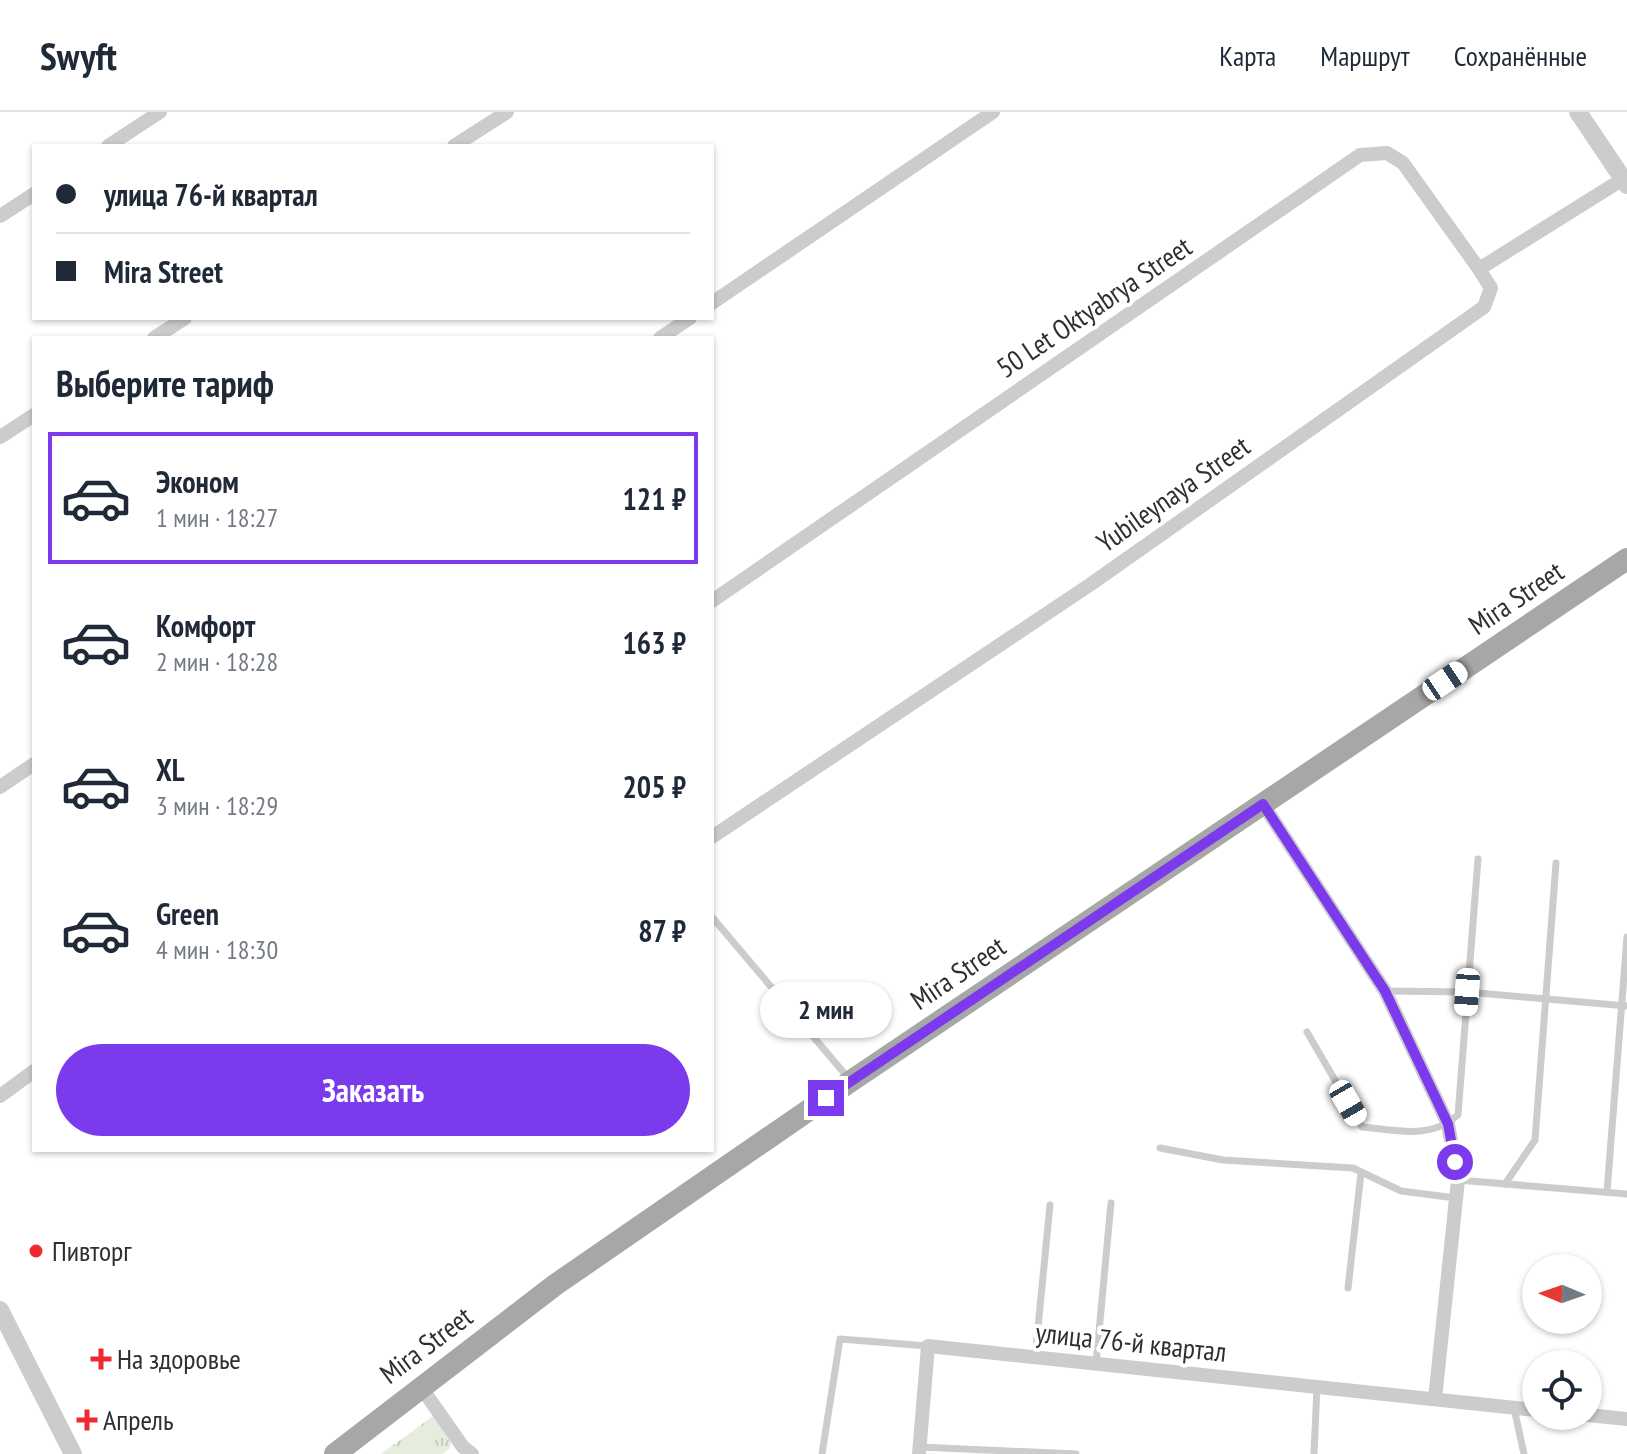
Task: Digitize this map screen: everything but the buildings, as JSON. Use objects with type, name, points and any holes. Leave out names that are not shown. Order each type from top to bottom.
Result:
[{"type":"main road","name":"Mira Street","points":[[335,1454],[555,1285],[851,1081],[1627,559]]},
{"type":"street","points":[[111,144],[160,112]]},
{"type":"street","points":[[457,144],[507,112]]},
{"type":"street","points":[[714,302],[993,112]]},
{"type":"street","points":[[1479,269],[1625,182],[1578,112]]},
{"type":"street","name":"50 Let Oktyabrya Street","points":[[714,600],[1360,155],[1387,153],[1403,163],[1479,269]]},
{"type":"street","points":[[0,216],[32,195]]},
{"type":"street","name":"Yubileynaya Street","points":[[714,836],[1091,584],[1484,307],[1491,288],[1479,269]]},
{"type":"street","points":[[157,336],[182,320]]},
{"type":"street","points":[[663,336],[687,320]]},
{"type":"street","points":[[0,437],[32,416]]},
{"type":"street","points":[[0,787],[32,765]]},
{"type":"street","points":[[1263,804],[1385,991],[1448,1124],[1458,1180],[1435,1399]]},
{"type":"street","points":[[0,1096],[32,1072]]},
{"type":"street","points":[[0,1310],[73,1454]]},
{"type":"street","points":[[920,1451],[928,1346]]},
{"type":"street","name":"улица 76-й квартал","points":[[928,1346],[1522,1409]]},
{"type":"street","points":[[421,1387],[463,1452]]},
{"type":"street","points":[[1602,1416],[1627,1419]]},
{"type":"lane","points":[[1307,1032],[1362,1127],[1426,1133],[1448,1124],[1458,1115],[1478,859]]},
{"type":"lane","points":[[1505,1184],[1535,1140],[1556,863]]},
{"type":"lane","points":[[714,919],[851,1081]]},
{"type":"lane","points":[[1607,1192],[1624,1006],[1627,937]]},
{"type":"lane","points":[[1385,991],[1467,992],[1624,1006]]},
{"type":"lane","points":[[1160,1148],[1223,1160],[1353,1168],[1401,1191],[1456,1198]]},
{"type":"lane","points":[[1348,1288],[1361,1173]]},
{"type":"lane","points":[[1458,1180],[1627,1194]]},
{"type":"lane","points":[[1096,1364],[1111,1203]]},
{"type":"lane","points":[[1035,1358],[1050,1205]]},
{"type":"lane","points":[[822,1454],[840,1339],[928,1346]]},
{"type":"lane","points":[[1314,1454],[1317,1387]]},
{"type":"lane","points":[[1514,1408],[1524,1454]]},
{"type":"lane","points":[[920,1451],[1076,1454]]},
{"type":"green space","points":[[433,1416],[451,1438],[450,1448],[442,1454],[381,1454]]},
{"type":"place","name":"Пивторг","points":[[36,1251]]},
{"type":"place","name":"На здоровье","points":[[101,1359]]},
{"type":"place","name":"Апрель","points":[[87,1420]]},
{"type":"route","points":[[826,1098],[1263,804],[1385,991],[1448,1124],[1455,1162]]}]
